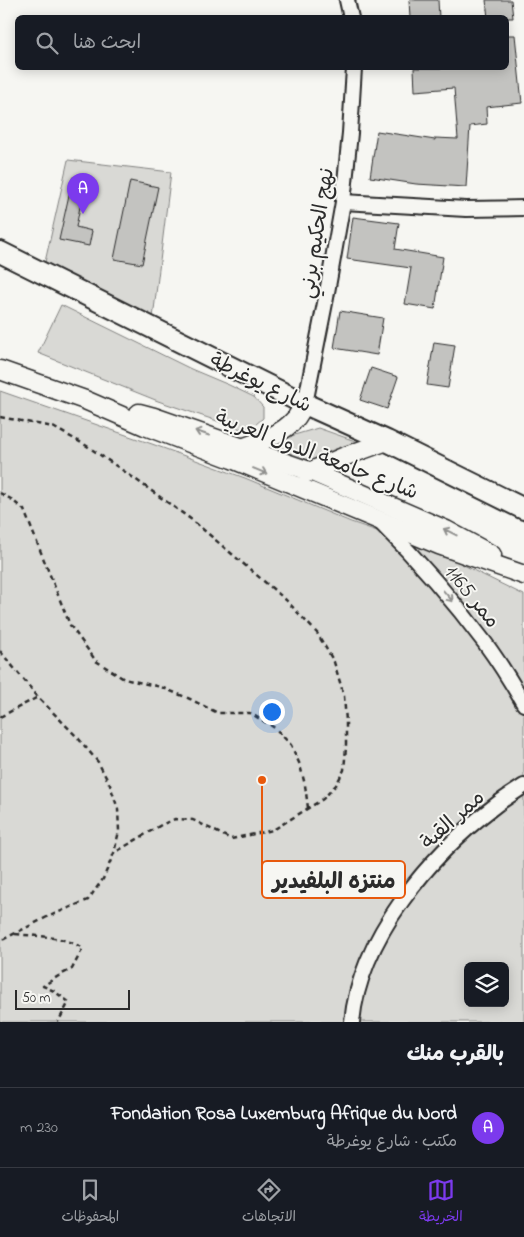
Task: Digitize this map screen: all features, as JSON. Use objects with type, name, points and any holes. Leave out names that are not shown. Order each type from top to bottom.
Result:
[{"type":"main road","name":"شارع يوغرطة","points":[[0,252],[305,404],[387,440],[524,509]]},
{"type":"street","points":[[347,0],[350,15]]},
{"type":"street","name":"نهج الحكيم برني","points":[[305,404],[343,202],[354,70]]},
{"type":"street","points":[[343,202],[466,209],[524,208]]},
{"type":"street","name":"شارع جامعة الدول العربية","points":[[0,370],[85,400],[439,545],[524,573]]},
{"type":"street","name":"شارع جامعة الدول العربية","points":[[85,400],[154,417],[312,472],[446,530],[524,573]]},
{"type":"street","points":[[222,456],[272,436],[284,429],[296,418],[305,404]]},
{"type":"street","points":[[282,480],[312,472],[387,440]]},
{"type":"street","name":"ممر 1165","points":[[380,522],[408,550],[454,602],[497,660],[524,704]]},
{"type":"street","name":"ممر القبة","points":[[352,1022],[353,1005],[367,961],[384,928],[399,905],[445,850],[490,810],[524,786]]},
{"type":"path","points":[[0,417],[54,427],[87,446],[192,520],[286,600],[317,633],[334,662],[344,696],[346,721],[344,770],[336,785],[323,799],[273,830],[231,840],[193,820],[175,819],[161,825],[114,853]]},
{"type":"path","points":[[0,493],[24,510],[70,626],[96,661],[124,678],[160,687],[218,713],[250,714],[275,728],[291,745],[300,765],[308,808]]},
{"type":"path","points":[[0,651],[38,697],[78,738],[98,762],[110,785],[118,809],[119,831],[114,853],[103,879],[88,900],[46,917],[0,941]]},
{"type":"path","points":[[0,717],[38,697]]},
{"type":"path","points":[[13,934],[50,936],[71,941],[83,948],[72,969],[43,986],[54,991],[69,1002],[58,1022]]},
{"type":"shaded area","points":[[68,160],[171,172],[153,318],[45,262]]},
{"type":"shaded area","points":[[61,305],[191,369],[254,397],[263,407],[263,418],[255,425],[241,429],[158,401],[38,353]]},
{"type":"shaded area","points":[[0,391],[245,478],[351,522],[444,554],[524,595],[524,1022],[0,1022]]},
{"type":"shaded area","points":[[318,428],[358,442],[331,451],[307,463],[268,448],[291,436]]},
{"type":"building","points":[[409,0],[438,0],[439,15],[410,15]]},
{"type":"building","points":[[486,0],[511,0],[513,18],[509,18],[509,15],[488,15]]},
{"type":"building","points":[[509,35],[515,35],[522,103],[486,107],[487,124],[470,126],[466,187],[416,184],[370,177],[377,131],[435,140],[435,138],[458,139],[454,88],[415,91],[414,70],[509,70]]},
{"type":"building","points":[[73,177],[96,182],[93,195],[83,192],[76,227],[92,231],[89,246],[59,240]]},
{"type":"building","points":[[130,181],[158,187],[142,264],[114,259]]},
{"type":"building","points":[[353,217],[399,223],[395,249],[443,257],[435,309],[405,304],[411,268],[347,259]]},
{"type":"building","points":[[340,311],[383,318],[377,355],[334,348]]},
{"type":"building","points":[[434,342],[455,345],[448,388],[427,385]]},
{"type":"building","points":[[371,368],[398,377],[387,409],[360,400]]},
{"type":"place","name":"Fondation Rosa Luxemburg Afrique du Nord","points":[[83,214]]},
{"type":"place","name":"منتزه البلفيدير","points":[[262,780]]}]
